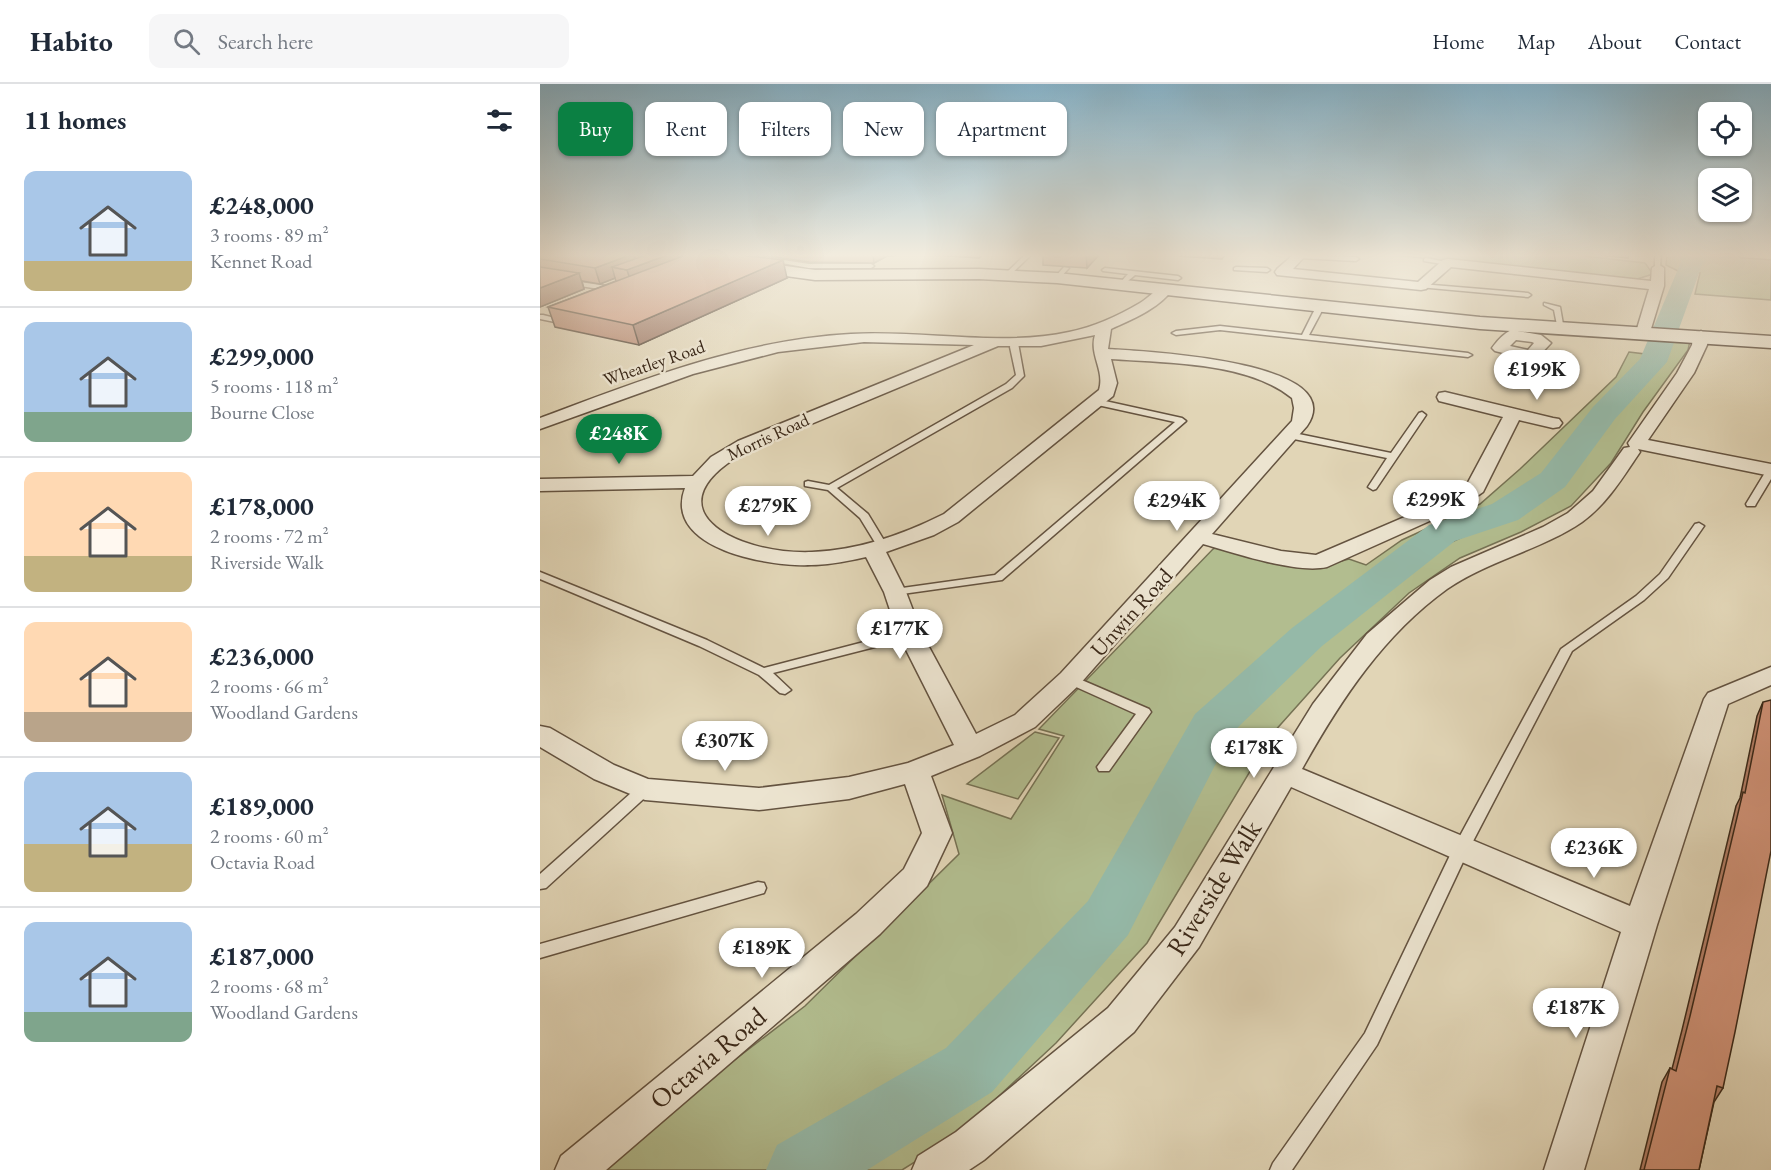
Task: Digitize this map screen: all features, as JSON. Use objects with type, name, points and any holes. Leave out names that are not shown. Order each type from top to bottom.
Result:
[{"type":"street","name":"Wheatley Road","points":[[540,424],[696,367],[779,346],[883,337],[993,343],[1056,340],[1104,328],[1143,306]]},
{"type":"street","points":[[1327,306],[1480,323],[1534,332],[1561,328],[1649,332],[1771,342]]},
{"type":"street","points":[[1649,332],[1654,306]]},
{"type":"street","points":[[540,485],[698,483],[693,496],[692,508],[700,527],[741,551],[774,557],[809,558],[878,548],[909,540],[951,518],[1107,392],[1110,374],[1100,353],[1099,340],[1104,328]]},
{"type":"street","name":"Riverside Walk","points":[[932,1170],[970,1146],[1121,1020],[1187,938],[1322,710],[1376,639],[1438,585],[1488,556],[1550,531],[1575,518],[1600,495],[1694,358],[1702,343],[1691,335]]},
{"type":"street","name":"Morris Road","points":[[698,483],[725,456],[767,436],[924,369],[993,343]]},
{"type":"street","name":"Unwin Road","points":[[540,735],[604,772],[645,789],[759,799],[849,788],[915,771],[970,749],[1025,720],[1071,679],[1199,537],[1301,422],[1304,408],[1299,395],[1279,382],[1257,373],[1233,367],[1100,353]]},
{"type":"street","points":[[1445,397],[1553,423]]},
{"type":"street","points":[[1199,537],[1281,558],[1319,562],[1456,502],[1473,492],[1513,414]]},
{"type":"street","points":[[1634,447],[1771,470]]},
{"type":"street","points":[[878,548],[910,634],[970,749]]},
{"type":"street","points":[[1564,1170],[1640,925],[1718,699],[1771,675]]},
{"type":"street","name":"Octavia Road","points":[[575,1170],[868,924],[916,877],[937,833],[915,771]]},
{"type":"street","points":[[1285,773],[1640,925]]},
{"type":"lane","points":[[1304,337],[1321,306]]},
{"type":"lane","points":[[1550,306],[1557,309],[1561,328]]},
{"type":"lane","points":[[550,307],[542,314],[560,321],[571,317]]},
{"type":"lane","points":[[1176,333],[1220,328],[1468,355]]},
{"type":"lane","points":[[831,488],[1009,386],[1020,376],[1021,371],[1013,351],[1014,343]]},
{"type":"lane","points":[[895,592],[999,579],[1182,421],[1096,402]]},
{"type":"lane","points":[[1373,487],[1422,415]]},
{"type":"lane","points":[[1289,435],[1393,456]]},
{"type":"lane","points":[[1751,504],[1771,470]]},
{"type":"lane","points":[[808,484],[831,488],[864,516],[878,548]]},
{"type":"lane","points":[[1280,1170],[1371,1039],[1462,847],[1567,649],[1640,598],[1664,576],[1699,526]]},
{"type":"lane","points":[[540,575],[704,643],[763,672],[785,690]]},
{"type":"lane","points":[[763,672],[910,634]]},
{"type":"lane","points":[[1071,679],[1144,712],[1104,767]]},
{"type":"lane","points":[[540,883],[645,789]]},
{"type":"lane","points":[[540,951],[758,888]]},
{"type":"green space","points":[[1672,339],[1690,341],[1688,350],[1643,412],[1611,463],[1571,506],[1521,532],[1460,558],[1409,593],[1340,658],[1273,733],[1147,943],[1056,1043],[955,1137],[902,1170],[825,1170],[977,1080],[1123,918],[1205,757],[1244,711],[1374,595],[1432,551],[1504,518],[1560,486],[1601,428],[1655,367]]},
{"type":"green space","points":[[1629,352],[1645,354],[1642,363],[1539,479],[1505,505],[1466,521],[1432,531],[1378,569],[1231,690],[1201,722],[1104,900],[962,1056],[767,1170],[591,1170],[805,1006],[959,854],[942,795],[1011,819],[1064,736],[1039,729],[1213,549],[1219,546],[1323,566],[1349,559],[1366,565],[1402,540],[1480,504],[1616,377]]},
{"type":"green space","points":[[1035,732],[1059,738],[1018,799],[967,784]]},
{"type":"building","points":[[551,306],[678,306],[633,325],[548,307]]},
{"type":"building","points":[[1771,700],[1771,851],[1723,1088],[1717,1086],[1699,1170],[1644,1170],[1670,1068],[1676,1071],[1690,1016],[1743,792],[1745,793],[1763,702]]},
{"type":"waterway","points":[[802,1170],[969,1070],[1108,918],[1212,725],[1307,637],[1442,533],[1505,512],[1553,480],[1604,413],[1653,362],[1675,306]]}]
